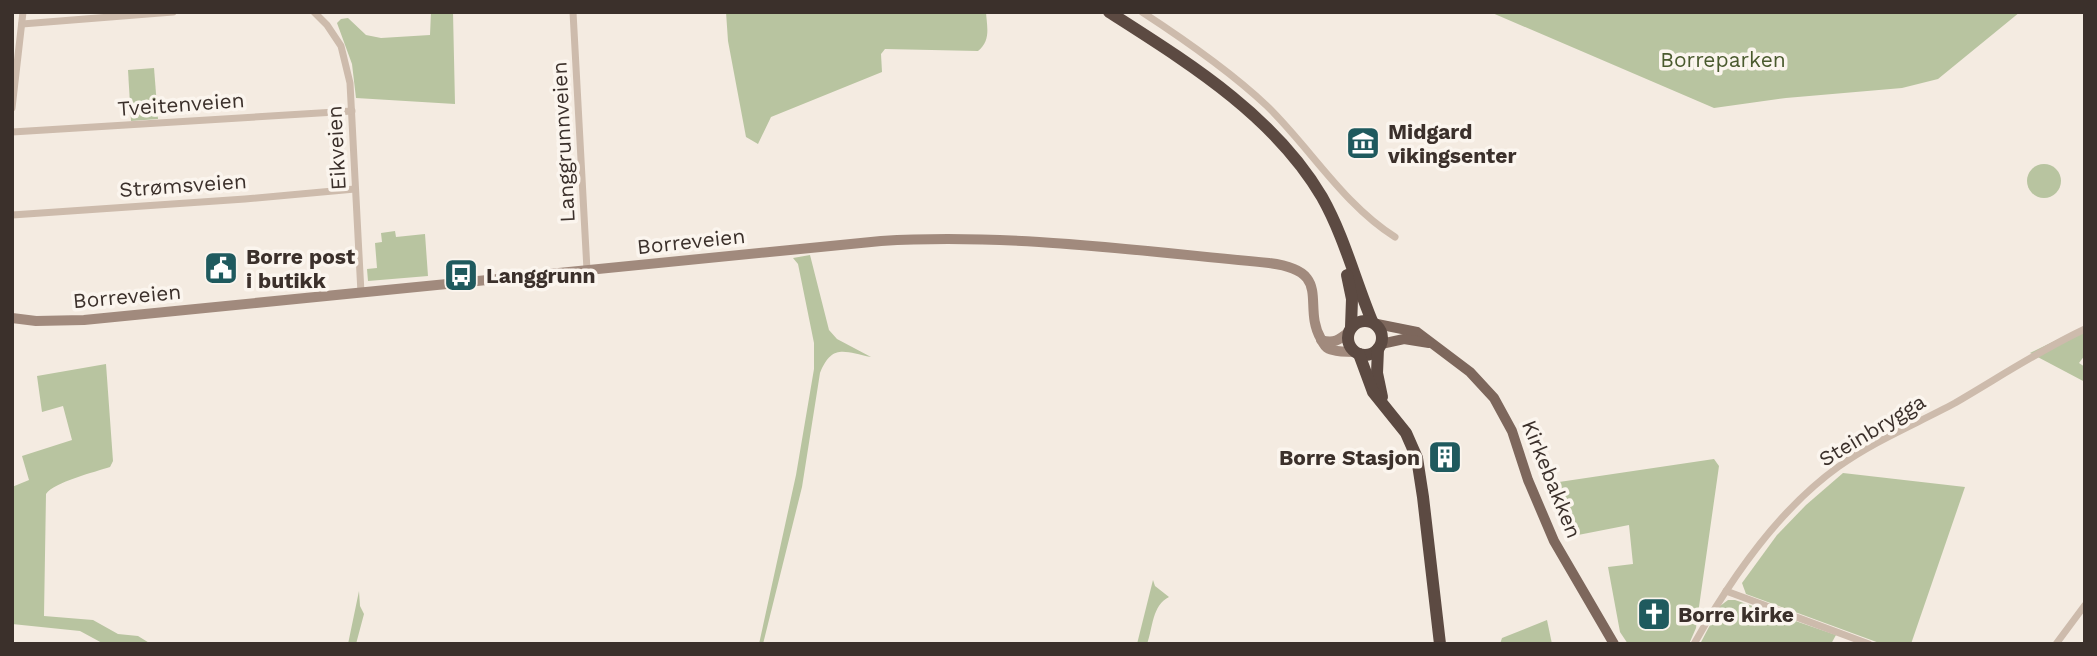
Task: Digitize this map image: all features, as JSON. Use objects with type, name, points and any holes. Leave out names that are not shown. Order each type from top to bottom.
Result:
[{"type":"highway","points":[[1109,12],[1175,55],[1242,108],[1298,174],[1334,237],[1350,288],[1349,344],[1357,353],[1373,392],[1406,433],[1417,458],[1440,644]]},
{"type":"highway","points":[[1242,108],[1254,114],[1282,144],[1322,198],[1342,238],[1374,323],[1382,333],[1378,385],[1384,404]]},
{"type":"highway","points":[[1350,329],[1362,320],[1374,323]]},
{"type":"highway","points":[[1357,353],[1369,355],[1380,347]]},
{"type":"main road","name":"Borreveien","points":[[12,318],[36,321],[83,320],[911,239],[1035,241],[1290,267],[1304,275],[1312,287],[1316,329],[1321,340]]},
{"type":"main road","name":"Kirkebakken","points":[[1374,323],[1417,332],[1484,386],[1504,413],[1513,431],[1541,512],[1555,541],[1614,644]]},
{"type":"main road","points":[[1321,340],[1339,341],[1350,329]]},
{"type":"main road","points":[[1380,347],[1404,339],[1435,344]]},
{"type":"main road","points":[[1321,340],[1332,350],[1357,353]]},
{"type":"street","points":[[12,108],[23,12]]},
{"type":"street","points":[[22,24],[173,12]]},
{"type":"street","name":"Eikveien","points":[[314,12],[327,25],[341,47],[350,83],[361,293]]},
{"type":"street","name":"Langgrunnveien","points":[[573,12],[587,270]]},
{"type":"street","points":[[1142,12],[1214,63],[1267,107],[1370,221],[1395,237]]},
{"type":"street","name":"Tveitenveien","points":[[12,132],[352,111]]},
{"type":"street","name":"Strømsveien","points":[[12,215],[355,189]]},
{"type":"street","name":"Steinbrygga","points":[[1694,644],[1726,591],[1784,516],[1809,490],[1839,466],[2085,329]]},
{"type":"street","points":[[1726,591],[1868,644]]},
{"type":"street","points":[[2056,644],[2085,605]]},
{"type":"green space","points":[[431,12],[453,12],[455,104],[356,98],[352,64],[337,23],[348,18],[366,35],[381,38],[430,35]]},
{"type":"green space","points":[[726,12],[986,12],[987,33],[985,43],[978,51],[885,49],[881,54],[882,72],[771,117],[758,144],[746,137],[728,41]]},
{"type":"green space","name":"Borreparken","points":[[1490,12],[2020,12],[1938,79],[1902,88],[1786,98],[1714,108]]},
{"type":"green space","points":[[154,68],[158,119],[131,121],[128,70]]},
{"type":"green space","points":[[2044,164],[2056,169],[2061,181],[2056,193],[2044,198],[2032,193],[2027,181],[2032,169]]},
{"type":"green space","points":[[395,231],[396,237],[425,234],[428,276],[368,281],[367,269],[377,268],[375,243],[382,242],[381,233]]},
{"type":"green space","points":[[810,255],[829,330],[837,339],[871,357],[847,352],[835,353],[829,357],[820,373],[802,487],[763,644],[759,644],[796,475],[814,369],[814,343],[798,264],[793,258]]},
{"type":"green space","points":[[2085,326],[2085,355],[2079,363],[2085,367],[2085,382],[2030,353]]},
{"type":"green space","points":[[106,364],[113,461],[110,467],[66,482],[46,494],[44,616],[93,620],[118,634],[138,636],[151,644],[104,644],[80,631],[12,624],[12,487],[29,480],[22,456],[72,440],[63,406],[42,412],[37,376]]},
{"type":"green space","points":[[1714,459],[1719,466],[1696,628],[1689,644],[1628,644],[1620,632],[1608,567],[1633,564],[1629,525],[1578,535],[1559,482]]},
{"type":"green space","points":[[1843,473],[1965,487],[1911,644],[1882,644],[1746,594],[1742,583],[1777,535]]},
{"type":"green space","points":[[1153,580],[1155,586],[1169,597],[1156,611],[1147,644],[1137,644]]},
{"type":"green space","points":[[359,591],[360,606],[364,614],[356,644],[348,644]]},
{"type":"green space","points":[[1728,600],[1735,600],[1836,635],[1831,644],[1700,644],[1720,606]]},
{"type":"green space","points":[[1547,620],[1552,644],[1500,644],[1502,638]]},
{"type":"place","name":"Midgard vikingsenter","points":[[1363,143]]},
{"type":"place","name":"Borre post i butikk","points":[[221,268]]},
{"type":"place","name":"Langgrunn","points":[[461,275]]},
{"type":"place","name":"Borre Stasjon","points":[[1445,457]]},
{"type":"place","name":"Borre kirke","points":[[1654,614]]}]
